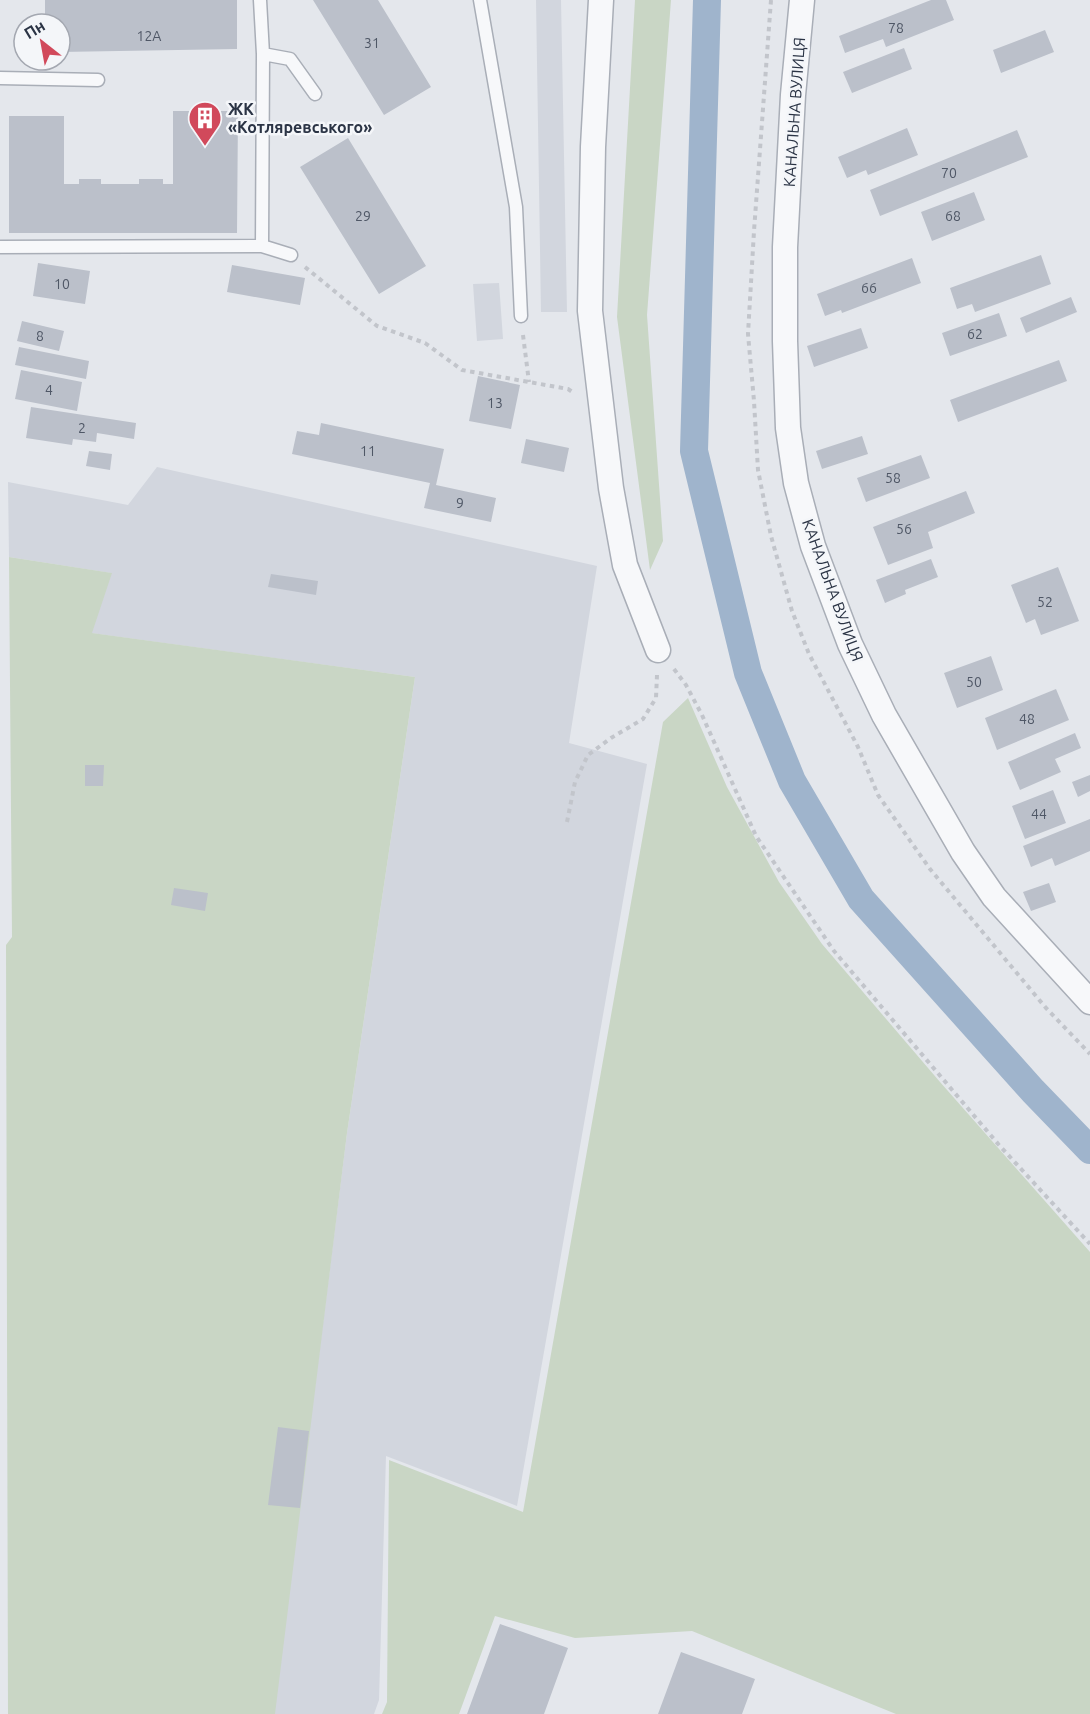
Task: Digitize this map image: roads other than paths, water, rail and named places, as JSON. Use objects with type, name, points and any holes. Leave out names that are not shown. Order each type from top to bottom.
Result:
[{"type":"street","points":[[601,0],[593,147],[590,311],[610,488],[624,565],[658,650]]},
{"type":"street","name":"КАНАЛЬНА ВУЛИЦЯ","points":[[802,0],[793,95],[785,247],[784,341],[789,439],[796,483],[813,546],[850,644],[884,715],[963,852],[994,897],[1090,1002]]},
{"type":"lane","points":[[260,0],[263,54],[262,246]]},
{"type":"lane","points":[[480,0],[516,207],[521,316]]},
{"type":"lane","points":[[263,54],[290,59],[315,94]]},
{"type":"lane","points":[[0,78],[98,80]]},
{"type":"lane","points":[[0,247],[262,246],[291,255]]},
{"type":"waterway","points":[[707,0],[694,451],[748,673],[792,781],[861,899],[1033,1091],[1090,1150]]},
{"type":"place","name":"ЖК «Котляревського»","points":[[205,147]]}]
